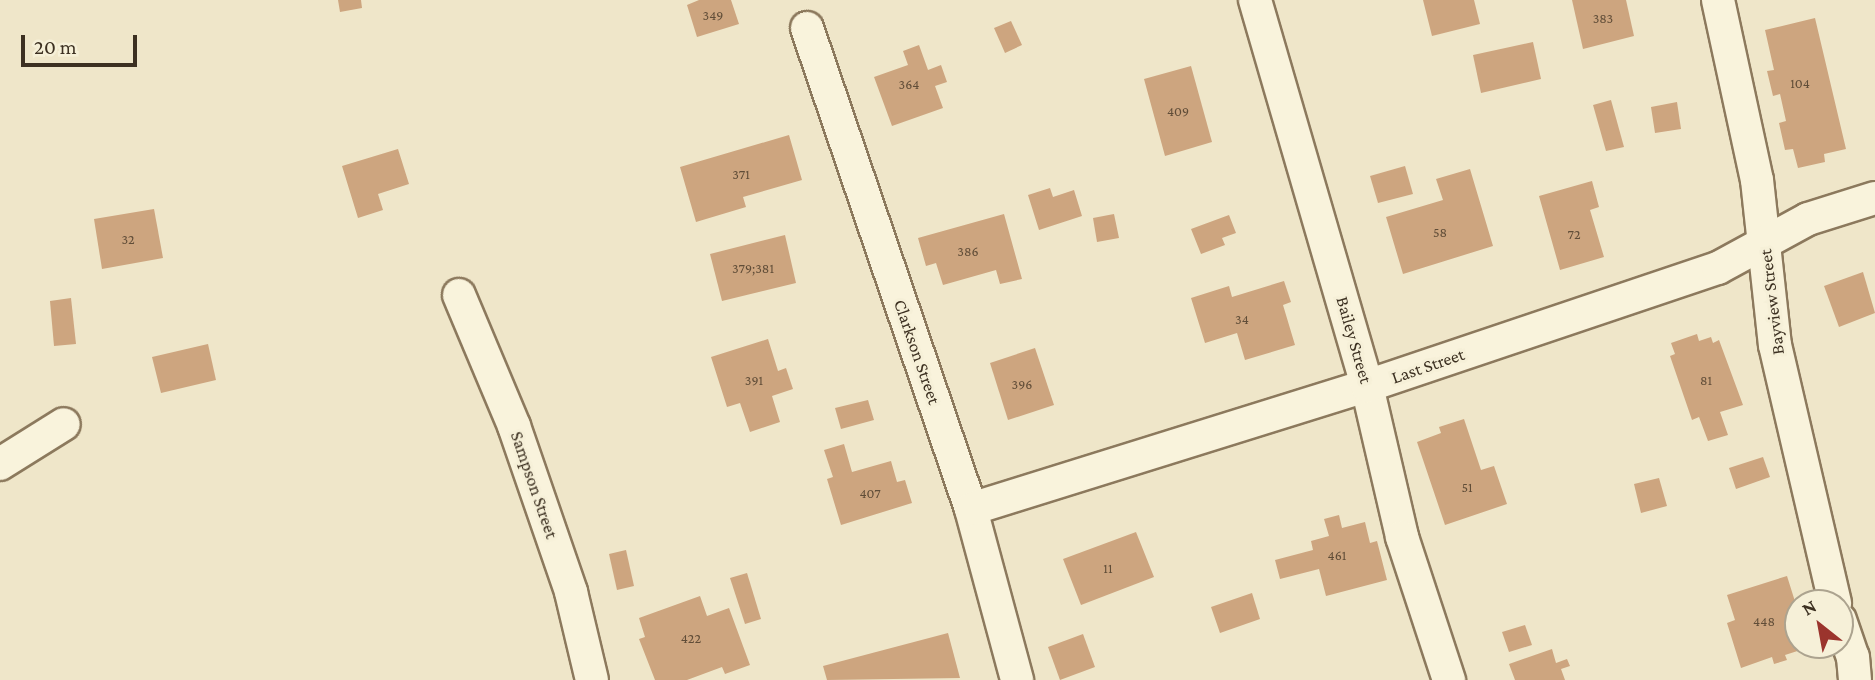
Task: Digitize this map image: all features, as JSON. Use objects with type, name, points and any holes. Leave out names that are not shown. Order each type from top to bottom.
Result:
[{"type":"street","name":"Bailey Street","points":[[1255,0],[1367,386],[1402,537],[1449,680]]},
{"type":"street","name":"Bayview Street","points":[[1718,0],[1757,180],[1775,345],[1832,589]]},
{"type":"street","name":"Clarkson Street","points":[[807,28],[971,509],[1017,680]]},
{"type":"street","name":"Last Street","points":[[971,509],[1367,386],[1718,268],[1808,219],[1875,198]]},
{"type":"street","name":"Sampson Street","points":[[459,296],[514,426],[571,593],[592,680]]},
{"type":"street","points":[[0,464],[64,424]]},
{"type":"street","points":[[1853,659],[1855,680]]},
{"type":"building","points":[[338,0],[361,0],[362,8],[340,12]]},
{"type":"building","points":[[699,0],[731,0],[739,24],[697,37],[687,5]]},
{"type":"building","points":[[1423,0],[1474,0],[1480,24],[1432,36]]},
{"type":"building","points":[[1572,0],[1626,0],[1634,36],[1583,49]]},
{"type":"building","points":[[1815,18],[1846,149],[1824,154],[1825,162],[1798,168],[1793,149],[1785,150],[1779,123],[1786,121],[1780,94],[1773,96],[1767,71],[1774,70],[1765,30]]},
{"type":"building","points":[[1011,21],[1022,45],[1005,53],[994,28]]},
{"type":"building","points":[[1533,42],[1541,79],[1481,93],[1473,55]]},
{"type":"building","points":[[919,45],[928,70],[941,65],[947,82],[935,86],[943,108],[892,126],[874,77],[908,65],[903,51]]},
{"type":"building","points":[[1191,66],[1212,142],[1165,156],[1144,79]]},
{"type":"building","points":[[1611,100],[1624,147],[1606,151],[1593,105]]},
{"type":"building","points":[[1677,102],[1681,129],[1655,133],[1651,107]]},
{"type":"building","points":[[789,135],[802,180],[743,197],[746,207],[696,222],[680,167]]},
{"type":"building","points":[[398,149],[409,184],[378,194],[383,210],[358,218],[342,166]]},
{"type":"building","points":[[1405,166],[1413,194],[1378,203],[1370,176]]},
{"type":"building","points":[[1470,169],[1493,246],[1403,274],[1386,217],[1443,200],[1436,179]]},
{"type":"building","points":[[1592,181],[1599,207],[1590,210],[1604,257],[1560,270],[1539,196]]},
{"type":"building","points":[[1050,188],[1053,197],[1074,190],[1082,216],[1039,230],[1028,195]]},
{"type":"building","points":[[154,209],[163,258],[102,269],[94,219]]},
{"type":"building","points":[[1004,214],[1022,279],[1000,284],[996,270],[943,285],[936,263],[926,266],[918,238]]},
{"type":"building","points":[[1114,214],[1119,238],[1097,242],[1093,218]]},
{"type":"building","points":[[1229,215],[1236,233],[1222,238],[1225,245],[1201,254],[1191,229]]},
{"type":"building","points":[[785,235],[796,283],[722,301],[710,254]]},
{"type":"building","points":[[1863,272],[1875,313],[1839,327],[1824,286]]},
{"type":"building","points":[[1284,281],[1291,302],[1283,305],[1295,345],[1245,360],[1237,333],[1205,343],[1191,298],[1229,286],[1232,297]]},
{"type":"building","points":[[71,298],[76,344],[54,346],[50,301]]},
{"type":"building","points":[[1697,334],[1699,341],[1711,337],[1713,343],[1719,340],[1743,405],[1720,412],[1728,435],[1708,441],[1699,417],[1692,420],[1670,356],[1675,354],[1671,343]]},
{"type":"building","points":[[768,339],[778,371],[786,368],[793,389],[772,396],[780,422],[750,432],[740,403],[727,407],[711,357]]},
{"type":"building","points":[[208,344],[216,380],[161,393],[152,357]]},
{"type":"building","points":[[1035,348],[1054,405],[1008,420],[990,363]]},
{"type":"building","points":[[868,400],[874,420],[841,429],[835,408]]},
{"type":"building","points":[[1464,419],[1481,470],[1494,466],[1507,504],[1445,525],[1417,442],[1441,433],[1439,427]]},
{"type":"building","points":[[844,444],[852,472],[891,461],[897,482],[905,480],[912,503],[841,525],[827,479],[833,477],[824,450]]},
{"type":"building","points":[[1763,457],[1770,477],[1736,489],[1729,468]]},
{"type":"building","points":[[1659,478],[1667,506],[1641,513],[1634,484]]},
{"type":"building","points":[[1339,515],[1342,528],[1365,522],[1370,543],[1377,541],[1387,580],[1326,596],[1319,569],[1280,579],[1275,560],[1313,550],[1311,541],[1329,536],[1324,519]]},
{"type":"building","points":[[1136,532],[1154,577],[1081,605],[1063,559]]},
{"type":"building","points":[[626,550],[634,586],[617,590],[609,554]]},
{"type":"building","points":[[747,573],[761,619],[745,624],[730,578]]},
{"type":"building","points":[[1787,576],[1791,589],[1784,589],[1784,659],[1787,660],[1774,664],[1772,657],[1741,668],[1727,623],[1735,620],[1727,595]]},
{"type":"building","points":[[1252,593],[1260,619],[1220,633],[1211,607]]},
{"type":"building","points":[[700,596],[707,616],[729,608],[750,665],[725,674],[722,667],[687,680],[655,680],[639,639],[645,637],[639,618]]},
{"type":"building","points":[[1525,625],[1532,645],[1509,652],[1502,632]]},
{"type":"building","points":[[948,633],[960,678],[827,680],[823,666]]},
{"type":"building","points":[[1083,634],[1095,667],[1060,680],[1048,647]]},
{"type":"building","points":[[1552,649],[1556,663],[1567,659],[1570,666],[1561,669],[1565,680],[1515,680],[1509,664]]}]
